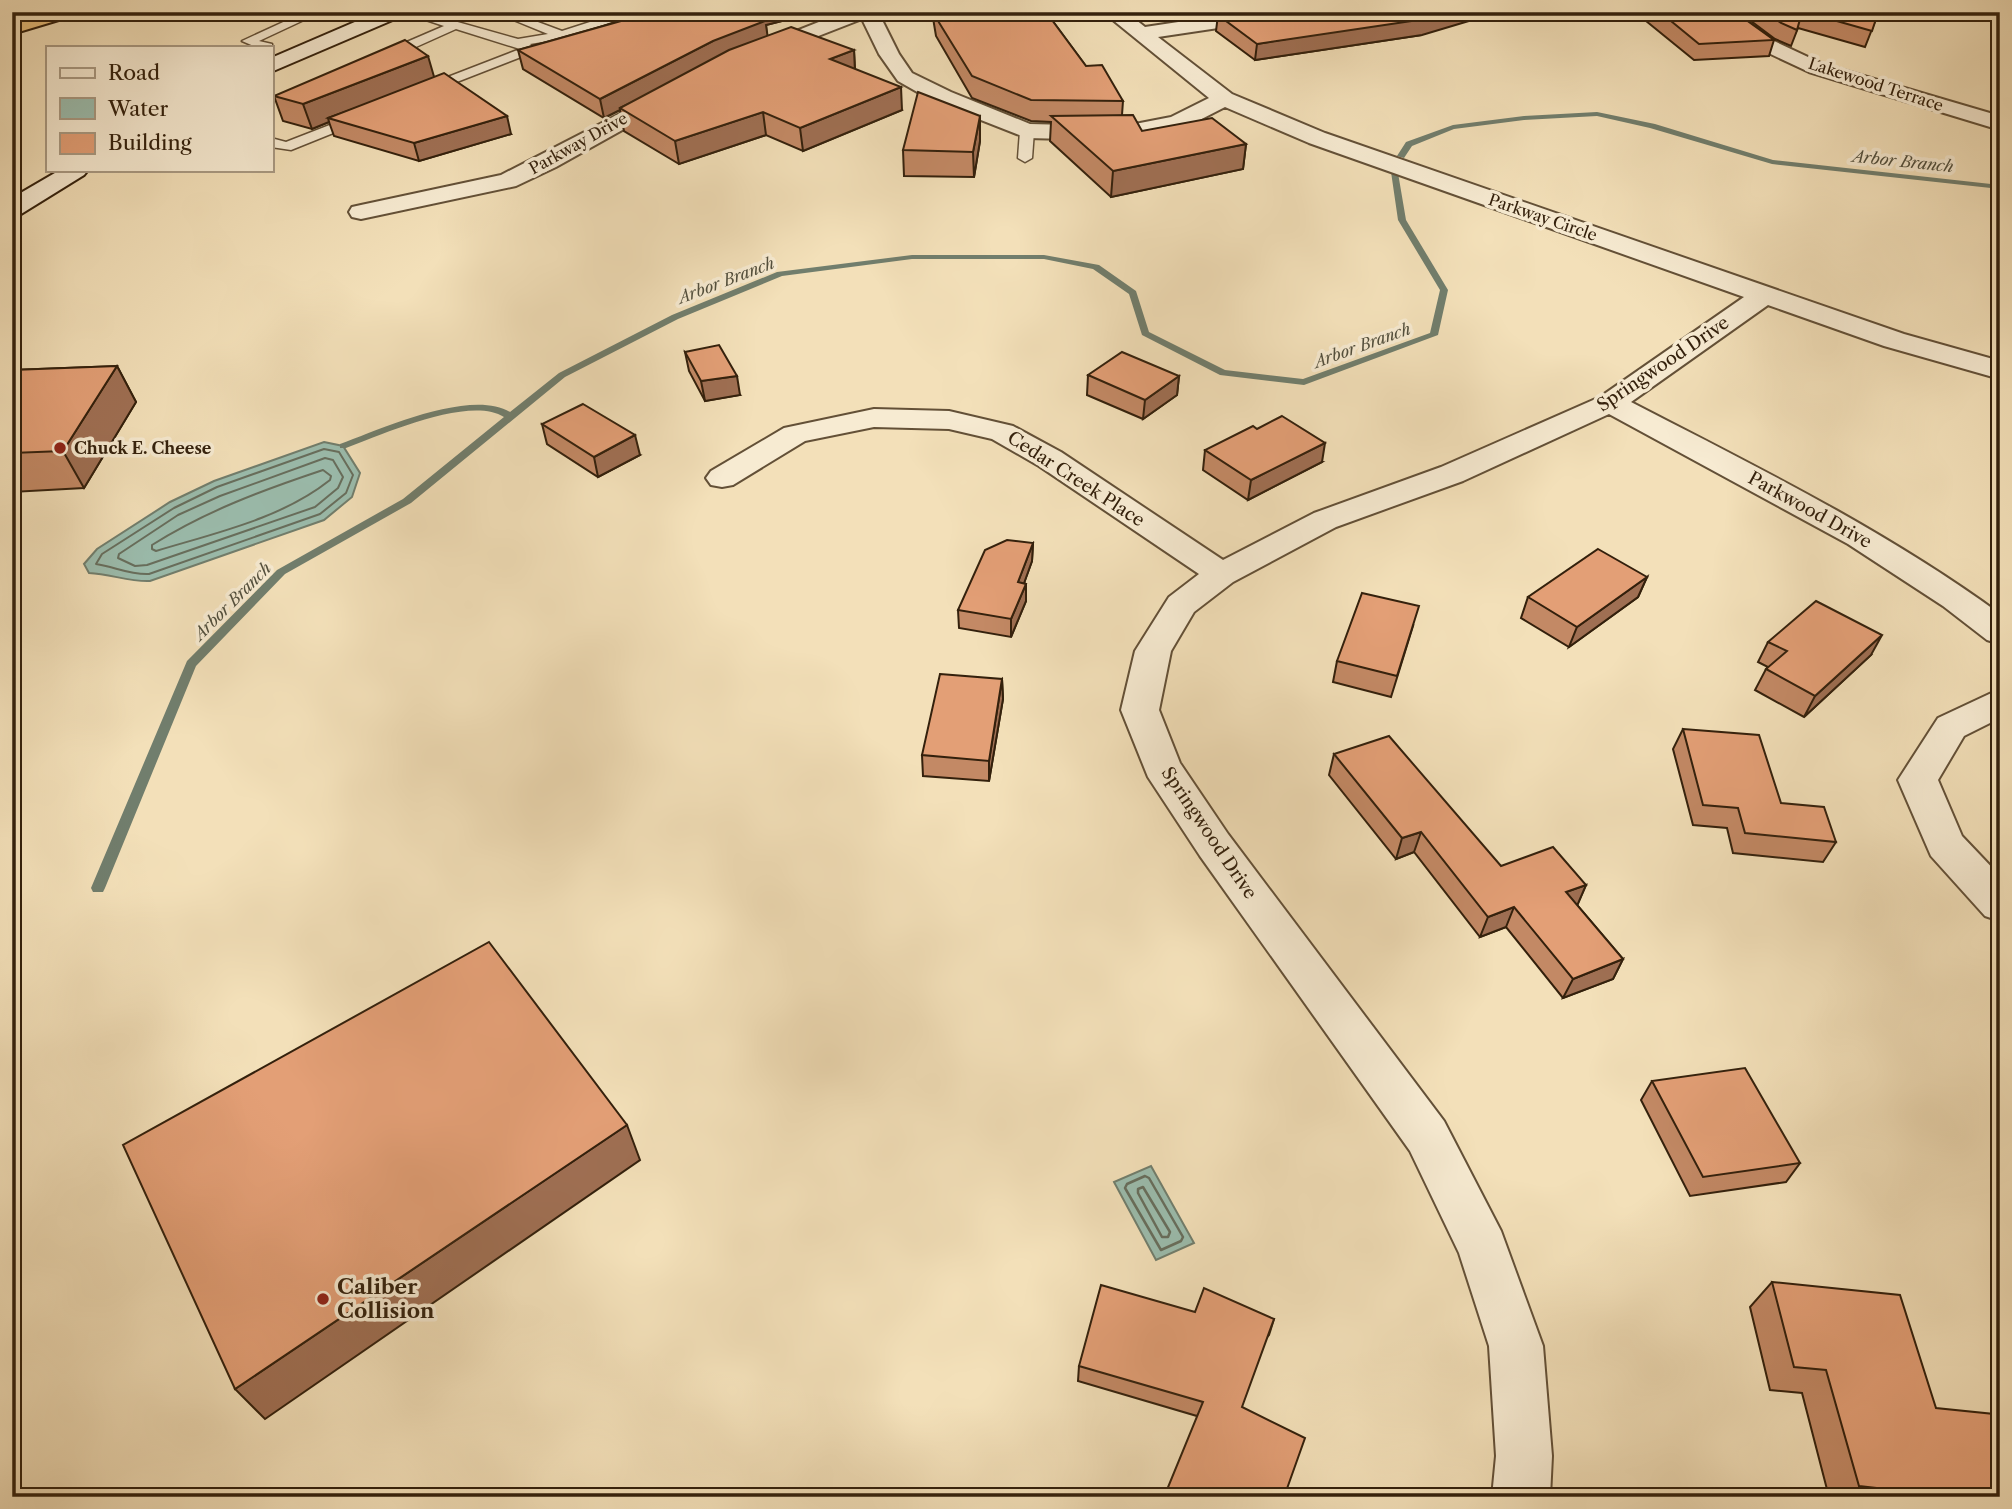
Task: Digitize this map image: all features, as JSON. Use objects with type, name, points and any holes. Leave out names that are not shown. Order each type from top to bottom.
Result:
[{"type":"highway","points":[[12,28],[65,12]]},
{"type":"street","points":[[273,65],[395,12]]},
{"type":"street","points":[[736,61],[862,12]]},
{"type":"street","points":[[868,12],[888,54],[905,77],[943,97],[1027,131],[1108,133],[1140,130],[1178,122],[1224,99]]},
{"type":"street","name":"Parkway Circle","points":[[1113,12],[1224,99],[1317,138],[1894,340],[2000,370]]},
{"type":"street","points":[[1141,34],[1285,12]]},
{"type":"street","name":"Lakewood Terrace","points":[[1721,12],[1767,45],[1816,68],[2000,123]]},
{"type":"street","name":"Parkway Drive","points":[[361,212],[508,181],[688,85]]},
{"type":"street","points":[[12,209],[73,172]]},
{"type":"street","name":"Springwood Drive","points":[[1521,1497],[1524,1456],[1516,1346],[1483,1248],[1427,1136],[1214,845],[1162,767],[1140,710],[1153,652],[1181,605],[1221,574],[1325,520],[1452,474],[1610,403],[1764,295]]},
{"type":"street","name":"Parkwood Drive","points":[[1610,403],[1760,481],[1890,555],[1969,607],[2000,632]]},
{"type":"street","name":"Cedar Creek Place","points":[[722,478],[795,435],[874,418],[948,420],[1002,432],[1050,459],[1221,574]]},
{"type":"street","points":[[2000,702],[1951,727],[1919,780],[1945,845],[2000,904]]},
{"type":"lane","points":[[264,46],[248,41],[315,12]]},
{"type":"lane","points":[[408,12],[518,43],[530,49],[414,95]]},
{"type":"lane","points":[[500,12],[562,35]]},
{"type":"lane","points":[[595,12],[616,19]]},
{"type":"lane","points":[[518,43],[562,35],[634,12]]},
{"type":"lane","points":[[369,62],[480,17]]},
{"type":"lane","points":[[273,49],[293,55]]},
{"type":"lane","points":[[273,143],[286,147],[376,111]]},
{"type":"lane","points":[[1026,158],[1027,131]]},
{"type":"water","points":[[324,442],[343,446],[360,473],[352,497],[324,520],[150,581],[89,573],[84,564],[97,549],[170,502],[214,481]]},
{"type":"water","points":[[1151,1166],[1194,1243],[1156,1260],[1114,1182]]},
{"type":"building","points":[[653,12],[742,12],[765,21],[713,41],[600,99],[518,50]]},
{"type":"building","points":[[935,12],[1046,12],[1086,66],[1102,65],[1123,101],[1031,100],[972,76]]},
{"type":"building","points":[[1236,12],[1449,12],[1425,19],[1257,44],[1218,15]]},
{"type":"building","points":[[1660,12],[1735,12],[1774,40],[1699,44]]},
{"type":"building","points":[[1766,12],[1802,12],[1797,30]]},
{"type":"building","points":[[1805,12],[1864,12],[1876,19],[1872,31]]},
{"type":"building","points":[[791,27],[854,50],[830,59],[901,87],[800,128],[763,112],[675,141],[620,108],[729,50]]},
{"type":"building","points":[[405,40],[428,56],[303,104],[274,96]]},
{"type":"building","points":[[444,73],[507,116],[414,143],[328,118]]},
{"type":"building","points":[[918,92],[980,116],[973,152],[903,150]]},
{"type":"building","points":[[1133,115],[1142,131],[1212,118],[1246,144],[1113,171],[1051,116]]},
{"type":"building","points":[[719,345],[737,376],[701,381],[685,352]]},
{"type":"building","points":[[1122,352],[1179,376],[1145,400],[1088,375]]},
{"type":"building","points":[[117,366],[63,451],[12,453],[12,370]]},
{"type":"building","points":[[583,404],[635,435],[594,457],[542,424]]},
{"type":"building","points":[[1282,416],[1325,443],[1251,480],[1205,450],[1253,426],[1257,429]]},
{"type":"building","points":[[1007,540],[1033,543],[1018,582],[1026,584],[1011,619],[958,610],[985,550]]},
{"type":"building","points":[[1598,549],[1647,577],[1577,627],[1528,597]]},
{"type":"building","points":[[1362,593],[1419,606],[1397,676],[1337,661]]},
{"type":"building","points":[[1816,601],[1882,635],[1815,696],[1766,669],[1787,651],[1768,642]]},
{"type":"building","points":[[940,674],[1002,679],[989,761],[922,755]]},
{"type":"building","points":[[1683,729],[1759,735],[1781,803],[1824,807],[1836,842],[1745,833],[1738,808],[1703,805]]},
{"type":"building","points":[[1389,736],[1501,866],[1553,847],[1586,885],[1566,892],[1623,959],[1573,979],[1514,907],[1488,917],[1421,832],[1402,838],[1334,754]]},
{"type":"building","name":"Caliber Collision","points":[[489,942],[627,1125],[235,1389],[123,1145]]},
{"type":"building","points":[[1745,1068],[1800,1163],[1703,1177],[1652,1081]]},
{"type":"building","points":[[1772,1282],[1900,1295],[1936,1408],[1994,1414],[2000,1431],[2000,1497],[1956,1497],[1859,1486],[1826,1370],[1794,1367]]},
{"type":"building","points":[[1101,1285],[1195,1312],[1204,1288],[1274,1319],[1242,1407],[1305,1438],[1284,1497],[1164,1497],[1203,1402],[1079,1366]]},
{"type":"waterway","name":"Arbor Branch","points":[[1401,156],[1409,144],[1453,127],[1524,118],[1597,114],[1652,126],[1772,162],[2000,187]]},
{"type":"waterway","name":"Arbor Branch","points":[[511,417],[562,375],[675,317],[780,274],[912,257],[1044,257],[1096,267],[1133,293],[1145,333],[1223,373],[1304,382],[1434,335],[1444,290],[1402,220],[1393,167]]},
{"type":"waterway","points":[[343,446],[420,419],[461,409],[496,409],[511,417]]},
{"type":"waterway","name":"Arbor Branch","points":[[98,888],[191,664],[281,572],[407,501],[511,417]]},
{"type":"place","name":"Chuck E. Cheese","points":[[60,448]]},
{"type":"place","name":"Caliber Collision","points":[[323,1299]]}]
